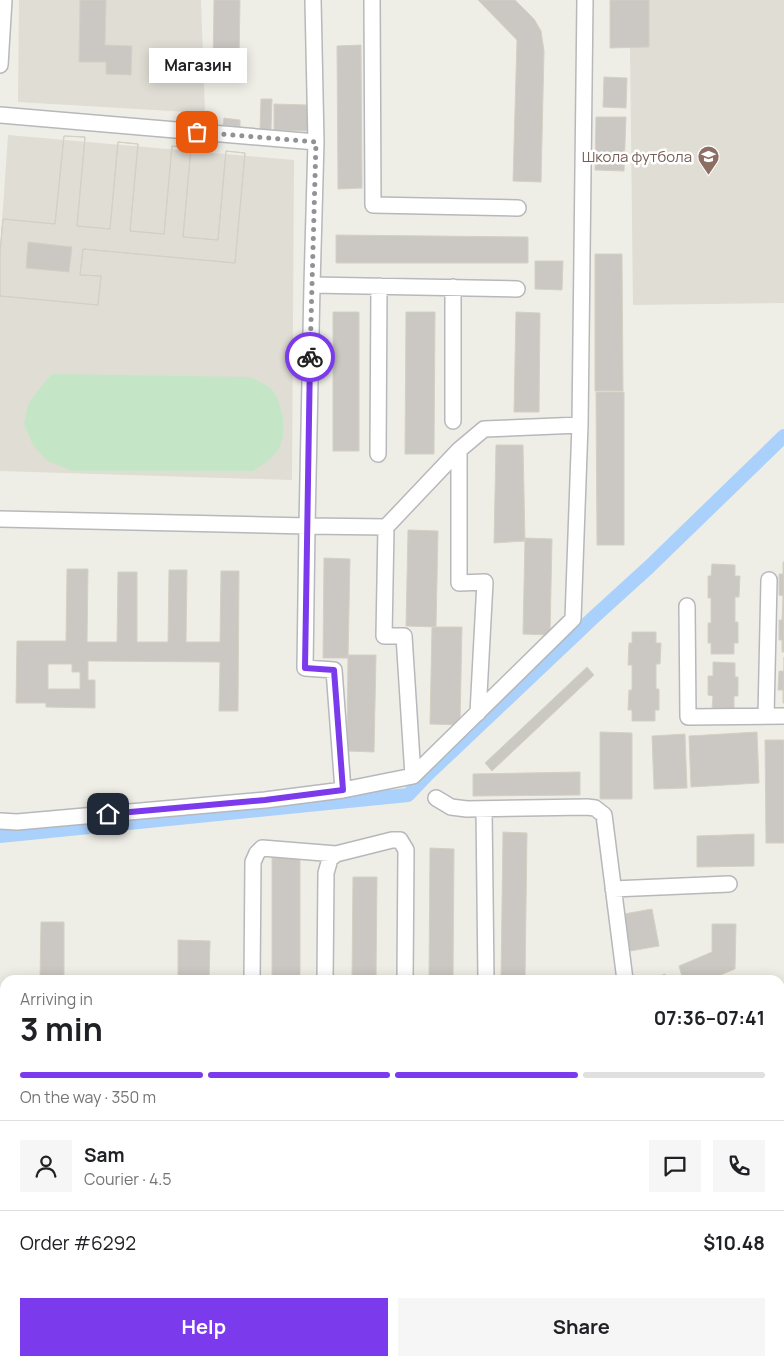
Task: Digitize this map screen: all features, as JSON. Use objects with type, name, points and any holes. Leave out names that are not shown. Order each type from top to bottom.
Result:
[{"type":"lane","points":[[0,65],[4,0]]},
{"type":"lane","points":[[313,0],[316,142],[305,668],[334,670],[343,790]]},
{"type":"lane","points":[[372,0],[373,206],[518,208]]},
{"type":"lane","points":[[0,821],[17,822],[265,800],[343,790],[413,776],[573,619],[580,425],[586,0]]},
{"type":"lane","points":[[0,115],[316,142]]},
{"type":"lane","points":[[312,285],[517,288]]},
{"type":"lane","points":[[378,454],[380,286]]},
{"type":"lane","points":[[453,288],[453,421]]},
{"type":"lane","points":[[413,776],[404,636],[384,636],[386,527],[459,450],[484,430],[580,425]]},
{"type":"lane","points":[[459,450],[459,583],[485,582],[478,713]]},
{"type":"lane","points":[[0,519],[386,527]]},
{"type":"lane","points":[[766,716],[769,580]]},
{"type":"lane","points":[[687,606],[688,717],[784,716]]},
{"type":"lane","points":[[436,798],[451,806],[467,809],[595,808],[604,815],[624,975]]},
{"type":"lane","points":[[484,809],[486,975]]},
{"type":"lane","points":[[252,975],[253,862],[257,853],[262,848],[336,854],[392,840],[400,840],[406,850],[405,975]]},
{"type":"lane","points":[[325,975],[326,873],[330,860],[336,854]]},
{"type":"lane","points":[[613,889],[729,884]]},
{"type":"shaded area","points":[[19,0],[201,0],[205,113],[18,102]]},
{"type":"shaded area","name":"Школа футбола","points":[[649,0],[784,0],[784,303],[633,305],[630,47]]},
{"type":"shaded area","points":[[8,135],[294,160],[292,480],[0,471],[0,251]]},
{"type":"green space","points":[[52,374],[250,377],[273,391],[279,403],[283,419],[283,435],[279,448],[274,455],[253,471],[72,471],[46,460],[33,445],[24,424],[28,404]]},
{"type":"building","points":[[80,0],[106,0],[105,45],[132,46],[131,75],[106,74],[106,62],[79,62]]},
{"type":"building","points":[[214,0],[240,0],[239,61],[213,61]]},
{"type":"building","points":[[478,0],[515,0],[534,19],[541,31],[544,51],[541,182],[513,181],[517,40]]},
{"type":"building","points":[[610,0],[649,0],[649,47],[610,48]]},
{"type":"building","points":[[361,45],[362,188],[338,189],[337,46]]},
{"type":"building","points":[[604,77],[627,78],[626,108],[603,107]]},
{"type":"building","points":[[261,99],[272,99],[271,130],[260,129]]},
{"type":"building","points":[[274,104],[308,105],[308,131],[274,130]]},
{"type":"building","points":[[596,117],[626,117],[624,171],[595,170]]},
{"type":"building","points":[[224,118],[240,120],[240,127],[223,125]]},
{"type":"building","points":[[64,136],[85,137],[77,226],[110,229],[118,142],[138,144],[130,231],[164,234],[172,146],[191,148],[183,237],[218,240],[226,151],[245,153],[235,263],[83,249],[80,275],[101,276],[98,305],[0,296],[0,252],[3,219],[55,224]],"holes":[[[28,242],[72,247],[69,272],[26,268]]]},
{"type":"building","points":[[64,136],[85,137],[77,226],[110,229],[118,142],[138,144],[130,231],[164,234],[172,146],[191,148],[183,237],[218,240],[226,151],[245,153],[235,263],[83,249],[80,275],[101,276],[98,305],[0,296],[0,252],[3,219],[55,224]]},
{"type":"building","points":[[336,235],[528,237],[528,263],[336,263]]},
{"type":"building","points":[[595,254],[622,254],[623,391],[595,391]]},
{"type":"building","points":[[535,261],[563,261],[562,290],[535,289]]},
{"type":"building","points":[[333,312],[359,312],[359,451],[333,451]]},
{"type":"building","points":[[406,312],[435,312],[434,454],[405,454]]},
{"type":"building","points":[[516,312],[540,313],[539,412],[514,412]]},
{"type":"building","points":[[596,392],[624,392],[624,545],[597,545]]},
{"type":"building","points":[[496,445],[523,445],[525,541],[494,543]]},
{"type":"building","points":[[408,530],[438,531],[436,627],[406,626]]},
{"type":"building","points":[[525,538],[552,539],[550,635],[523,634]]},
{"type":"building","points":[[324,558],[350,559],[348,658],[323,658]]},
{"type":"building","points":[[783,562],[784,652],[782,652],[782,640],[779,640],[779,620],[782,620],[783,596],[779,595],[779,574],[783,574]]},
{"type":"building","points":[[712,564],[735,565],[735,576],[740,576],[739,597],[735,597],[735,622],[738,622],[738,643],[734,643],[734,654],[711,654],[711,643],[708,643],[708,623],[711,623],[711,598],[708,598],[708,576],[711,576]]},
{"type":"building","points":[[67,569],[88,569],[87,642],[117,642],[118,572],[137,572],[137,642],[168,642],[169,570],[187,570],[186,642],[220,642],[221,571],[239,571],[238,711],[219,711],[220,662],[88,661],[88,680],[95,680],[95,708],[46,707],[46,703],[16,703],[17,641],[66,641]],"holes":[[[48,664],[72,664],[72,672],[80,672],[80,689],[48,689]]]},
{"type":"building","points":[[432,627],[462,627],[460,725],[430,724]]},
{"type":"building","points":[[632,632],[656,632],[656,643],[661,643],[660,664],[656,664],[656,689],[659,689],[659,710],[655,710],[655,721],[632,721],[632,710],[628,710],[629,690],[632,690],[632,665],[628,665],[629,643],[632,643]]},
{"type":"building","points":[[348,655],[376,655],[374,752],[347,751]]},
{"type":"building","points":[[713,662],[735,663],[735,677],[738,677],[738,696],[734,696],[734,709],[712,709],[713,696],[708,695],[708,676],[713,676]]},
{"type":"building","points":[[587,667],[594,675],[492,771],[485,763]]},
{"type":"building","points":[[779,671],[784,671],[783,703],[783,690],[778,690]]},
{"type":"building","points":[[600,732],[632,733],[632,799],[600,799]]},
{"type":"building","points":[[757,732],[759,783],[691,787],[689,736]]},
{"type":"building","points":[[685,734],[687,788],[654,789],[652,736]]},
{"type":"building","points":[[765,740],[784,740],[784,843],[766,843]]},
{"type":"building","points":[[580,772],[580,795],[473,796],[473,774]]},
{"type":"building","points":[[503,832],[527,833],[525,975],[501,975]]},
{"type":"building","points":[[754,834],[754,866],[697,867],[697,836]]},
{"type":"building","points":[[430,848],[454,849],[453,975],[429,975]]},
{"type":"building","points":[[272,858],[300,858],[300,975],[272,975]]},
{"type":"building","points":[[353,877],[377,877],[376,975],[352,975]]},
{"type":"building","points":[[652,909],[659,946],[630,951],[624,914]]},
{"type":"building","points":[[41,922],[64,922],[64,975],[40,975]]},
{"type":"building","points":[[712,924],[736,924],[735,969],[720,975],[682,975],[679,966],[712,952]]},
{"type":"building","points":[[178,940],[210,941],[209,975],[178,975]]},
{"type":"waterway","points":[[0,836],[408,795],[428,774],[649,567],[784,436]]},
{"type":"way so far","points":[[197,132],[316,142],[310,357]]},
{"type":"place","name":"Магазин","points":[[197,132]]},
{"type":"place","name":"Школа футбола","points":[[708,175]]},
{"type":"route","points":[[108,814],[265,800],[343,790],[334,670],[305,668],[310,357]]}]
